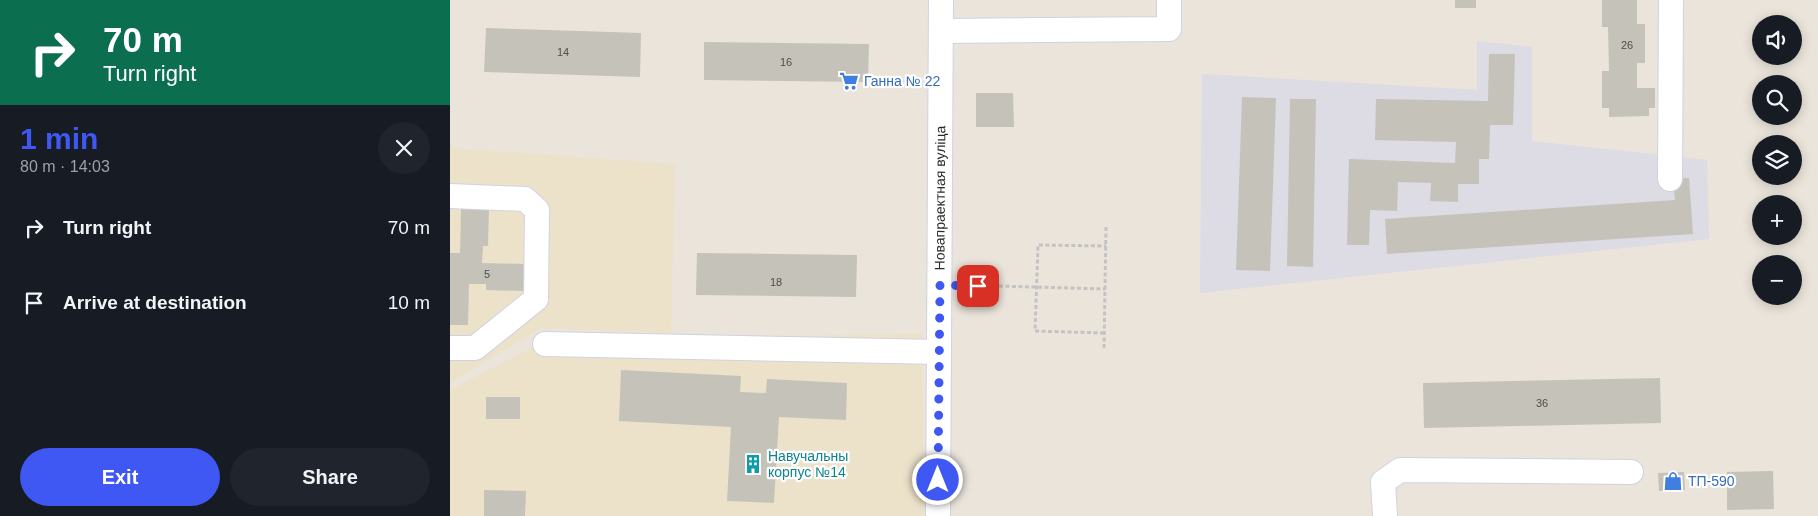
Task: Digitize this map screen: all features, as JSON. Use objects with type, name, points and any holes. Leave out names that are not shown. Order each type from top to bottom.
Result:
[{"type":"street","name":"Новапраектная вуліца","points":[[938,516],[941,0]]},
{"type":"street","points":[[941,31],[1169,30],[1169,0]]},
{"type":"street","points":[[1670,179],[1671,0]]},
{"type":"street","points":[[450,196],[524,199],[537,210],[536,299],[475,348],[450,348]]},
{"type":"street","points":[[545,344],[939,352]]},
{"type":"street","points":[[1385,516],[1383,482],[1400,470],[1631,472]]},
{"type":"path","points":[[1104,348],[1106,227]]},
{"type":"path","points":[[1104,333],[1036,331],[1037,287],[1038,245],[1106,246]]},
{"type":"path","points":[[940,285],[1105,289]]},
{"type":"shaded area","points":[[1477,41],[1532,47],[1532,141],[1707,160],[1709,239],[1200,293],[1202,74],[1477,90]]},
{"type":"shaded area","points":[[450,144],[451,148],[675,164],[671,333],[542,328],[454,380],[450,380]]},
{"type":"shaded area","points":[[922,333],[924,516],[450,516],[450,390],[543,342]]},
{"type":"building","points":[[1455,0],[1476,0],[1476,8],[1455,8]]},
{"type":"building","points":[[1602,0],[1637,0],[1637,24],[1645,24],[1645,63],[1637,63],[1637,88],[1655,88],[1655,108],[1649,108],[1649,116],[1609,117],[1609,108],[1602,108],[1602,71],[1609,71],[1608,27],[1602,27]]},
{"type":"building","points":[[486,28],[641,33],[640,77],[484,72]]},
{"type":"building","points":[[704,42],[869,44],[868,82],[704,80]]},
{"type":"building","points":[[1489,54],[1515,54],[1513,125],[1490,125],[1489,159],[1479,159],[1479,184],[1458,184],[1458,202],[1430,201],[1431,183],[1398,182],[1397,211],[1370,210],[1369,245],[1347,245],[1349,159],[1455,163],[1456,142],[1375,140],[1376,99],[1488,101]]},
{"type":"building","points":[[976,93],[1013,93],[1014,127],[976,127]]},
{"type":"building","points":[[1242,97],[1276,98],[1270,271],[1236,270]]},
{"type":"building","points":[[1290,99],[1316,99],[1313,267],[1287,266]]},
{"type":"building","points":[[1689,178],[1693,234],[1387,254],[1385,219],[1675,200],[1673,179]]},
{"type":"building","points":[[461,209],[489,209],[488,246],[483,246],[482,263],[525,264],[524,291],[486,290],[486,284],[469,284],[468,325],[450,325],[450,253],[460,253]]},
{"type":"building","points":[[697,253],[857,255],[856,297],[696,295]]},
{"type":"building","name":"Навучальны корпус №14","points":[[621,370],[741,376],[740,392],[766,393],[767,379],[847,383],[846,420],[779,417],[774,503],[727,501],[731,427],[619,421]]},
{"type":"building","points":[[1660,378],[1661,423],[1424,428],[1423,383]]},
{"type":"building","points":[[486,397],[520,397],[520,419],[486,419]]},
{"type":"building","points":[[1773,471],[1774,509],[1727,510],[1727,472]]},
{"type":"building","points":[[1684,472],[1685,490],[1659,491],[1658,473]]},
{"type":"building","points":[[484,490],[526,491],[525,516],[484,516]]},
{"type":"place","name":"Ганна № 22","points":[[849,81]]},
{"type":"place","name":"Навучальны корпус №14","points":[[753,464]]},
{"type":"place","name":"ТП-590","points":[[1673,481]]},
{"type":"route","points":[[938,480],[940,285],[978,286]]}]
